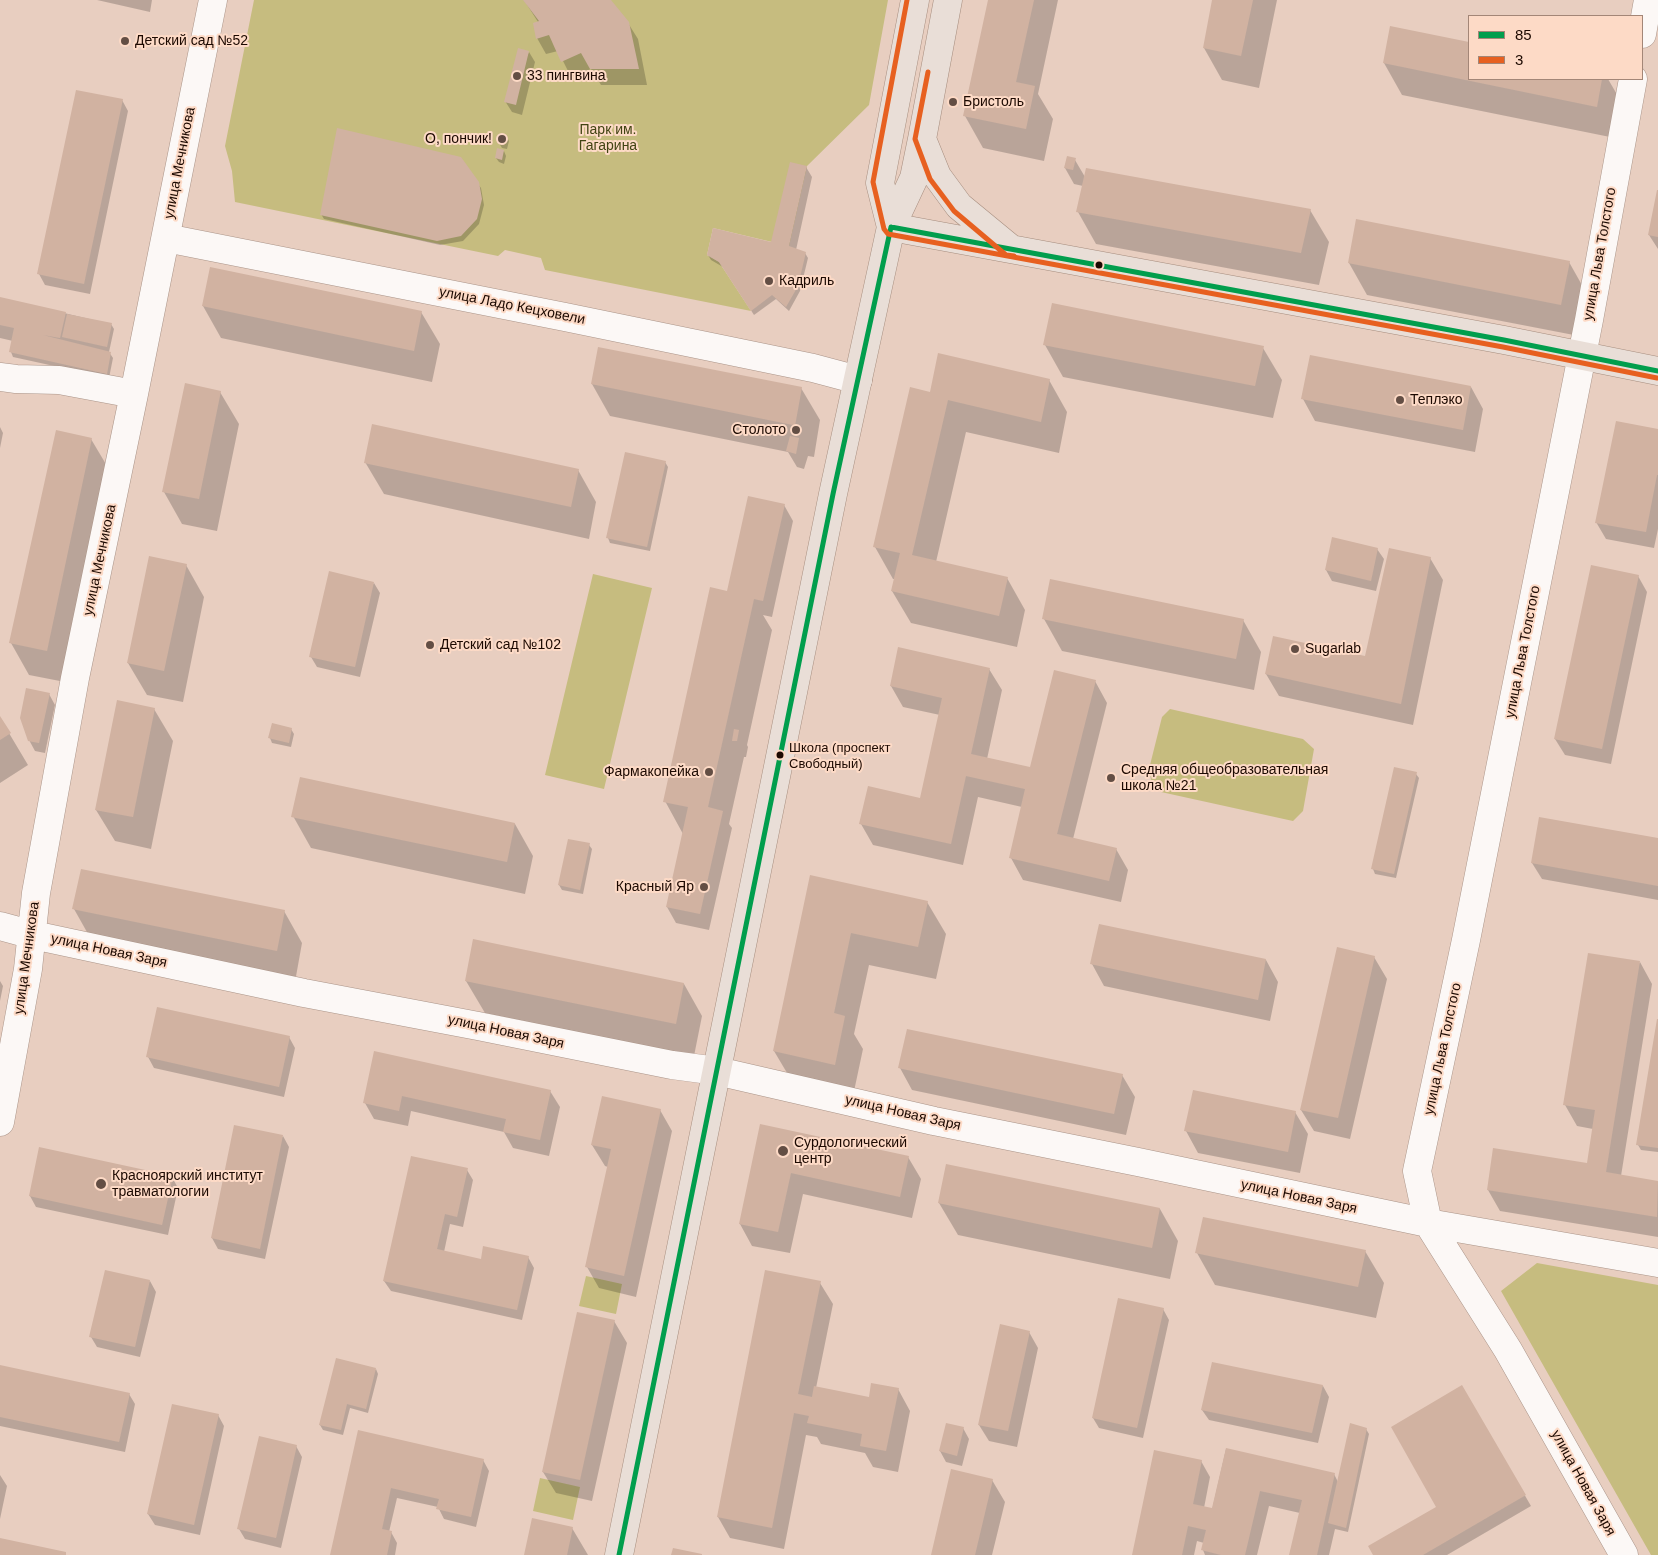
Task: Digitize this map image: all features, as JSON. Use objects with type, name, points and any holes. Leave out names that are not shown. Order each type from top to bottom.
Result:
[{"type":"main road","points":[[891,227],[880,183],[915,0]]},
{"type":"main road","points":[[619,1555],[833,494],[891,227],[914,178],[948,0]]},
{"type":"main road","points":[[922,139],[937,176],[959,206],[1011,248]]},
{"type":"main road","points":[[891,227],[1476,334],[1658,370]]},
{"type":"street","name":"улица Мечникова","points":[[0,1122],[28,969],[36,893],[75,678],[213,0]]},
{"type":"street","points":[[1643,28],[1648,0]]},
{"type":"street","name":"улица Льва Толстого","points":[[1428,1223],[1417,1171],[1468,930],[1582,356],[1633,80]]},
{"type":"street","name":"улица Ладо Кецховели","points":[[166,238],[814,368],[858,380]]},
{"type":"street","points":[[0,377],[59,380],[134,394]]},
{"type":"street","name":"улица Новая Заря","points":[[0,926],[32,935],[304,993],[478,1026],[591,1050],[716,1071],[934,1121],[1428,1223],[1508,1350],[1624,1555]]},
{"type":"street","points":[[1428,1223],[1658,1263]]},
{"type":"green space","name":"Парк им. Гагарина","points":[[254,0],[888,0],[869,105],[807,166],[789,246],[713,228],[707,255],[719,262],[751,311],[545,270],[541,258],[505,250],[498,256],[235,202],[232,171],[225,146]]},
{"type":"green space","points":[[593,574],[652,588],[604,789],[545,775]]},
{"type":"green space","points":[[1170,709],[1303,739],[1314,749],[1303,811],[1293,821],[1161,792],[1152,784],[1149,769],[1162,717]]},
{"type":"green space","points":[[1537,1263],[1658,1285],[1658,1555],[1651,1555],[1501,1291]]},
{"type":"green space","points":[[586,1276],[622,1284],[616,1314],[579,1306]]},
{"type":"green space","points":[[540,1478],[580,1487],[573,1520],[533,1511]]},
{"type":"building","points":[[523,0],[611,0],[629,22],[639,69],[590,69],[581,53],[561,62],[549,35],[536,39],[533,23],[539,21]]},
{"type":"building","points":[[988,0],[1034,0],[1016,82],[1035,86],[1026,129],[963,116]]},
{"type":"building","points":[[1212,0],[1253,0],[1241,56],[1203,48]]},
{"type":"building","points":[[1390,26],[1468,42],[1468,80],[1602,80],[1597,107],[1383,63]]},
{"type":"building","name":"33 пингвина","points":[[518,48],[529,51],[516,105],[504,102]]},
{"type":"building","points":[[76,90],[123,99],[84,284],[37,274]]},
{"type":"building","points":[[337,128],[461,157],[479,182],[482,199],[477,219],[461,236],[437,241],[320,215]]},
{"type":"building","name":"О, пончик!","points":[[500,134],[507,135],[504,145],[497,143]]},
{"type":"building","points":[[497,148],[504,150],[502,160],[495,158]]},
{"type":"building","points":[[1067,156],[1076,158],[1073,170],[1064,168]]},
{"type":"building","points":[[790,162],[807,166],[789,246],[806,252],[798,286],[786,307],[772,295],[751,311],[719,262],[707,255],[713,228],[771,242]]},
{"type":"building","points":[[1086,168],[1311,209],[1301,253],[1076,212]]},
{"type":"building","points":[[1658,190],[1658,237],[1648,235]]},
{"type":"building","points":[[1356,219],[1570,261],[1561,305],[1348,263]]},
{"type":"building","points":[[210,267],[422,311],[414,351],[202,306]]},
{"type":"building","points":[[0,297],[66,312],[60,338],[43,335],[111,352],[107,374],[9,352],[14,328],[0,325]]},
{"type":"building","points":[[1052,303],[1264,346],[1255,386],[1043,345]]},
{"type":"building","points":[[67,314],[112,323],[107,347],[62,337]]},
{"type":"building","points":[[598,347],[802,387],[795,426],[800,427],[798,434],[792,433],[793,425],[591,384]]},
{"type":"building","points":[[938,353],[1050,379],[1041,422],[948,400],[912,555],[1008,577],[999,616],[891,591],[900,553],[873,547],[910,387],[930,392]]},
{"type":"building","points":[[1310,355],[1471,386],[1463,430],[1301,399]]},
{"type":"building","points":[[185,383],[221,391],[199,499],[162,492]]},
{"type":"building","points":[[1616,421],[1658,429],[1658,475],[1646,532],[1595,523]]},
{"type":"building","points":[[372,424],[579,469],[571,507],[364,463]]},
{"type":"building","points":[[56,430],[92,438],[47,651],[9,643]]},
{"type":"building","points":[[790,436],[799,438],[796,454],[786,451]]},
{"type":"building","points":[[625,452],[666,461],[647,547],[606,538]]},
{"type":"building","points":[[748,496],[785,504],[763,601],[754,599],[708,807],[723,811],[700,914],[666,907],[688,807],[663,802],[710,587],[727,591]]},
{"type":"building","points":[[1332,537],[1378,548],[1371,581],[1325,570]]},
{"type":"building","points":[[1389,548],[1431,557],[1401,704],[1265,674],[1273,636],[1365,656]]},
{"type":"building","points":[[149,556],[187,564],[164,671],[127,663]]},
{"type":"building","points":[[1591,565],[1639,575],[1602,749],[1554,739]]},
{"type":"building","points":[[329,571],[374,582],[355,667],[309,657]]},
{"type":"building","points":[[1050,579],[1244,619],[1236,659],[1042,619]]},
{"type":"building","points":[[898,647],[990,668],[971,754],[1030,767],[1054,670],[1096,680],[1057,834],[1117,848],[1109,881],[1009,858],[1025,789],[966,776],[951,844],[859,824],[868,786],[920,798],[942,698],[890,686]]},
{"type":"building","points":[[26,688],[50,693],[39,743],[28,741],[20,718]]},
{"type":"building","points":[[117,700],[155,708],[133,817],[95,810]]},
{"type":"building","points":[[0,716],[11,733],[0,740]]},
{"type":"building","points":[[272,723],[292,728],[289,743],[268,738]]},
{"type":"building","points":[[734,729],[739,730],[737,741],[732,741]]},
{"type":"building","points":[[1394,767],[1417,772],[1394,874],[1371,869]]},
{"type":"building","points":[[300,777],[515,823],[507,862],[291,817]]},
{"type":"building","points":[[1539,817],[1658,838],[1658,886],[1531,863]]},
{"type":"building","points":[[568,839],[590,843],[580,890],[558,885]]},
{"type":"building","points":[[81,869],[285,910],[277,951],[72,909]]},
{"type":"building","points":[[810,875],[928,901],[918,947],[851,933],[834,1013],[845,1016],[835,1065],[773,1051]]},
{"type":"building","points":[[1099,924],[1266,959],[1258,1000],[1090,964]]},
{"type":"building","points":[[473,939],[684,983],[676,1024],[465,981]]},
{"type":"building","points":[[1337,947],[1375,956],[1338,1118],[1300,1110]]},
{"type":"building","points":[[1588,953],[1640,961],[1606,1172],[1658,1181],[1657,1217],[1487,1190],[1493,1148],[1587,1163],[1595,1110],[1563,1105]]},
{"type":"building","points":[[157,1007],[290,1036],[279,1087],[146,1057]]},
{"type":"building","points":[[1658,1019],[1658,1148],[1636,1145]]},
{"type":"building","points":[[907,1029],[1123,1074],[1114,1114],[898,1068]]},
{"type":"building","points":[[374,1051],[551,1090],[540,1140],[503,1132],[506,1119],[402,1096],[399,1111],[363,1103]]},
{"type":"building","points":[[1193,1090],[1296,1111],[1288,1152],[1184,1131]]},
{"type":"building","points":[[602,1096],[661,1109],[624,1276],[585,1267],[611,1149],[591,1145]]},
{"type":"building","points":[[760,1124],[909,1156],[900,1197],[791,1173],[778,1232],[739,1224]]},
{"type":"building","points":[[234,1125],[283,1135],[260,1249],[211,1238]]},
{"type":"building","points":[[39,1147],[173,1176],[162,1225],[29,1196]]},
{"type":"building","points":[[411,1156],[468,1168],[457,1217],[445,1214],[437,1249],[481,1259],[483,1246],[529,1256],[517,1310],[383,1281]]},
{"type":"building","points":[[946,1164],[1160,1208],[1152,1248],[938,1203]]},
{"type":"building","points":[[1203,1217],[1366,1250],[1358,1287],[1195,1253]]},
{"type":"building","points":[[105,1270],[150,1280],[135,1347],[89,1337]]},
{"type":"building","points":[[765,1270],[821,1281],[798,1394],[812,1397],[814,1386],[869,1397],[871,1383],[899,1388],[886,1451],[860,1446],[862,1434],[807,1423],[809,1416],[794,1413],[772,1528],[717,1517]]},
{"type":"building","points":[[1118,1298],[1164,1308],[1137,1428],[1092,1418]]},
{"type":"building","points":[[577,1312],[615,1320],[580,1480],[542,1472]]},
{"type":"building","points":[[1000,1324],[1030,1331],[1008,1431],[978,1425]]},
{"type":"building","points":[[336,1358],[376,1368],[366,1409],[347,1404],[341,1430],[319,1425]]},
{"type":"building","points":[[1212,1362],[1323,1385],[1312,1433],[1201,1410]]},
{"type":"building","points":[[0,1365],[130,1393],[119,1442],[0,1417]]},
{"type":"building","points":[[1462,1385],[1526,1495],[1423,1555],[1373,1555],[1368,1546],[1436,1507],[1391,1427]]},
{"type":"building","points":[[172,1404],[219,1414],[194,1525],[147,1514]]},
{"type":"building","points":[[946,1423],[964,1427],[957,1456],[939,1451]]},
{"type":"building","points":[[1350,1423],[1367,1428],[1346,1528],[1328,1523]]},
{"type":"building","points":[[358,1430],[484,1459],[471,1517],[436,1509],[439,1499],[391,1488],[382,1529],[392,1531],[387,1555],[330,1555]]},
{"type":"building","points":[[259,1436],[297,1445],[276,1538],[237,1529]]},
{"type":"building","points":[[1226,1448],[1335,1473],[1317,1555],[1289,1555],[1302,1500],[1260,1491],[1245,1555],[1221,1555],[1201,1550],[1206,1530],[1188,1526],[1182,1555],[1132,1555],[1154,1450],[1202,1460],[1193,1504],[1212,1508]]},
{"type":"building","points":[[951,1469],[993,1479],[975,1555],[931,1555]]},
{"type":"building","points":[[532,1518],[573,1527],[567,1555],[524,1555]]},
{"type":"building","points":[[0,1538],[66,1552],[66,1555],[0,1555]]},
{"type":"building","points":[[673,1548],[702,1554],[702,1555],[671,1555]]},
{"type":"transit line","name":"3","points":[[907,0],[873,182],[884,229],[888,234],[1503,347],[1657,378]]},
{"type":"transit line","name":"3","points":[[928,72],[915,139],[930,179],[954,211],[1006,255],[1014,256]]},
{"type":"transit line","name":"85","points":[[891,227],[1504,340],[1658,371]]},
{"type":"transit line","name":"85","points":[[619,1555],[833,494],[891,227]]},
{"type":"place","name":"Детский сад №52","points":[[125,41]]},
{"type":"place","name":"33 пингвина","points":[[517,76]]},
{"type":"place","name":"Бристоль","points":[[953,102]]},
{"type":"place","name":"О, пончик!","points":[[502,139]]},
{"type":"place","name":"Кадриль","points":[[769,281]]},
{"type":"place","name":"Теплэко","points":[[1400,400]]},
{"type":"place","name":"Столото","points":[[796,430]]},
{"type":"place","name":"Детский сад №102","points":[[430,645]]},
{"type":"place","name":"Sugarlab","points":[[1295,649]]},
{"type":"place","name":"Школа (проспект Свободный)","points":[[780,755]]},
{"type":"place","name":"Фармакопейка","points":[[709,772]]},
{"type":"place","name":"Средняя общеобразовательная школа №21","points":[[1111,778]]},
{"type":"place","name":"Красный Яр","points":[[704,887]]},
{"type":"place","name":"Сурдологический центр","points":[[783,1151]]},
{"type":"place","name":"Красноярский институт травматологии","points":[[101,1184]]}]
